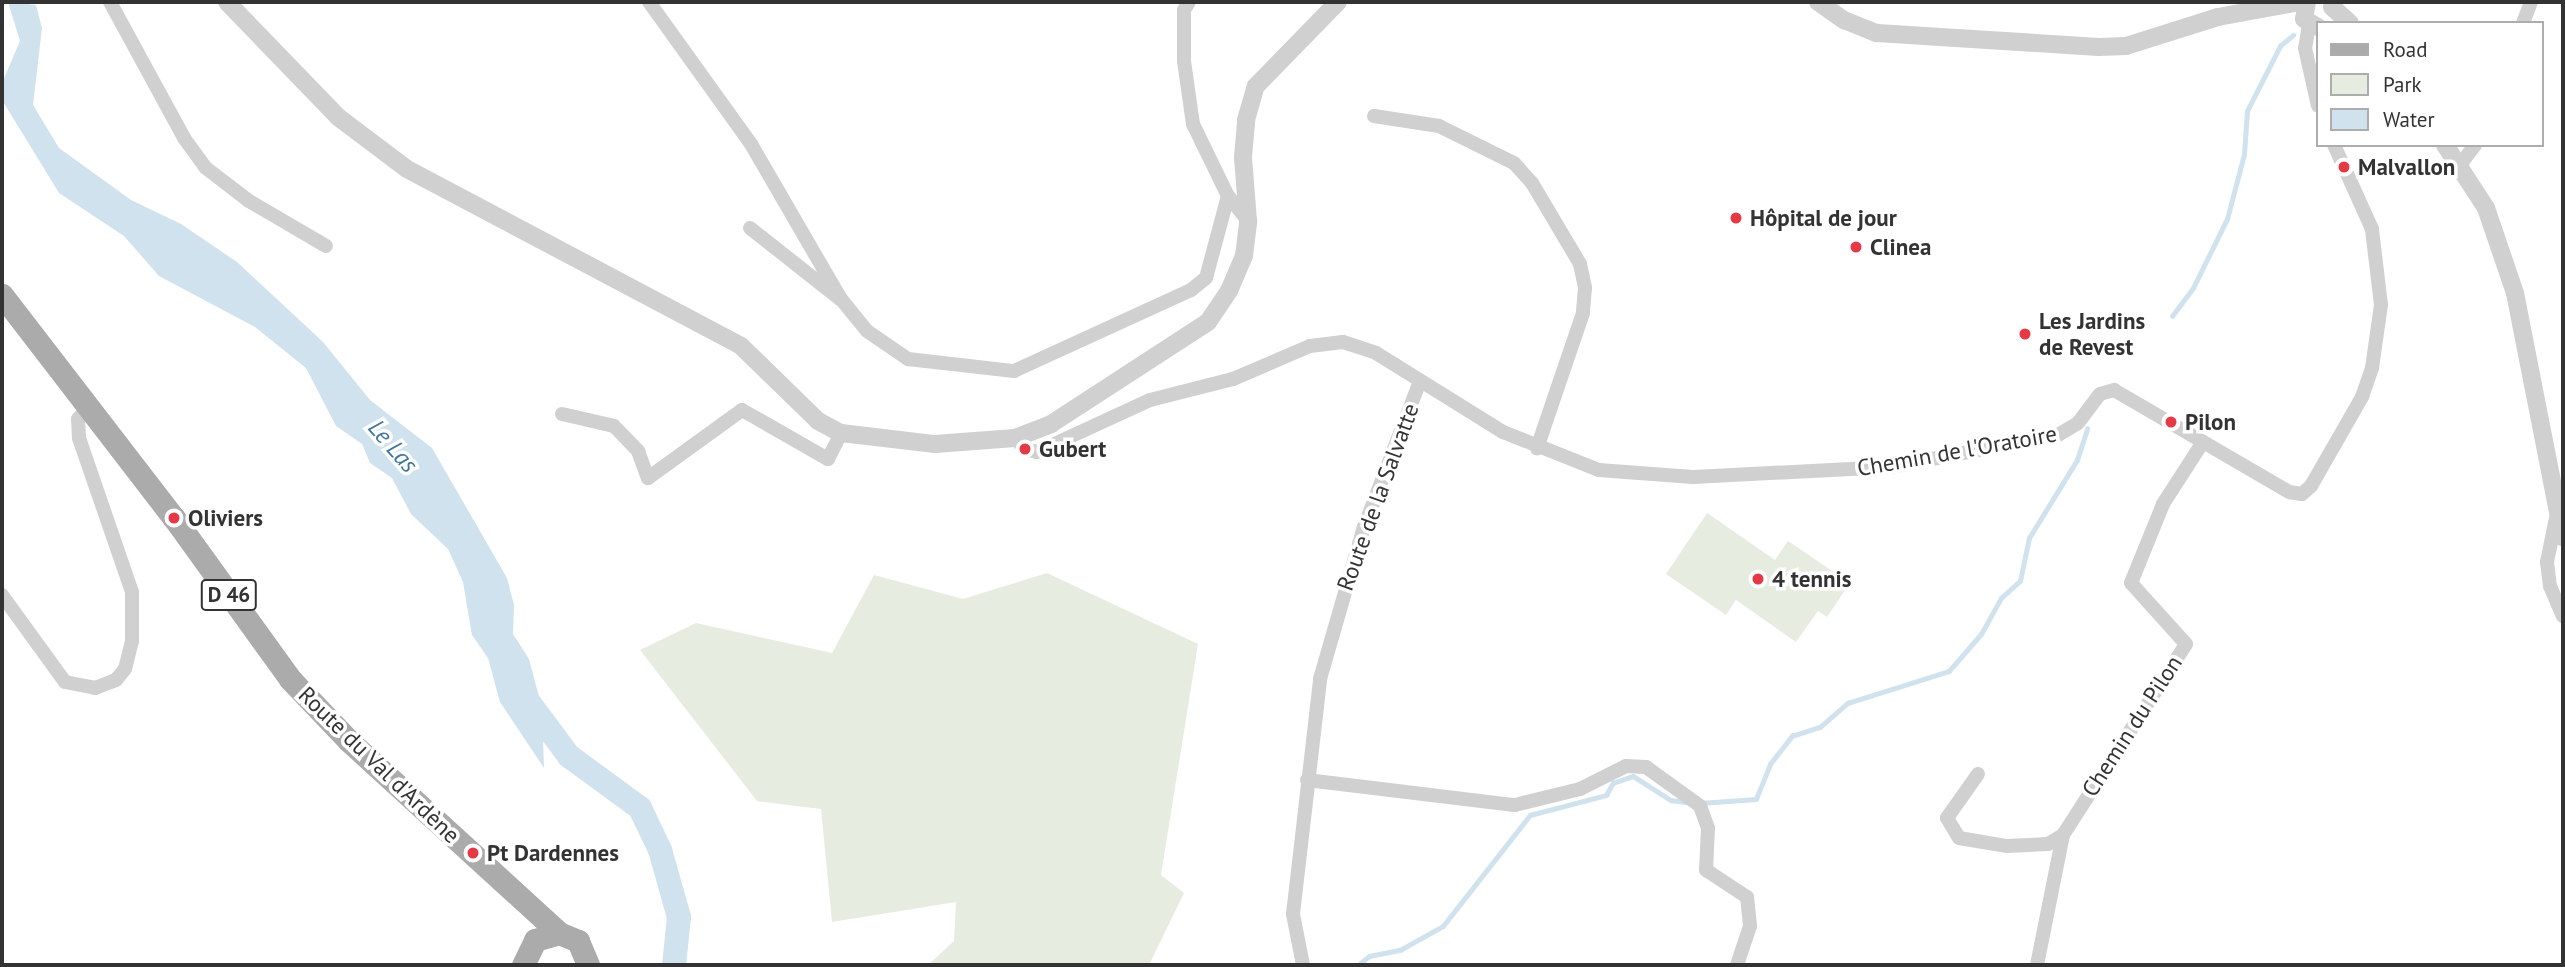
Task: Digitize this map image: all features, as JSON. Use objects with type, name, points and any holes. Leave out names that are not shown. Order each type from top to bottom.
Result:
[{"type":"main road","name":"Route du Val d'Ardène","points":[[2,295],[299,689],[366,757],[559,933],[578,941],[588,965]]},
{"type":"main road","name":"Route du Val d'Ardène","points":[[514,891],[528,918],[526,956]]},
{"type":"main road","points":[[526,956],[542,936],[559,933]]},
{"type":"street","points":[[110,2],[184,138],[206,168],[250,201],[326,246]]},
{"type":"street","points":[[227,2],[330,109],[381,151],[561,252],[741,346],[818,421],[841,433],[935,444],[1015,438],[1075,411],[1208,321],[1239,268],[1248,220],[1243,157],[1246,120],[1256,86],[1338,2]]},
{"type":"street","points":[[649,2],[751,144],[841,299],[867,331],[908,359],[1014,371],[1191,290],[1206,278],[1228,196]]},
{"type":"street","points":[[1189,2],[1184,10],[1184,61],[1193,124],[1228,196],[1248,220]]},
{"type":"street","points":[[1818,2],[1844,20],[1898,36],[2099,47],[2126,46],[2217,17],[2275,7],[2308,15],[2305,48],[2316,97]]},
{"type":"street","points":[[2524,21],[2531,2]]},
{"type":"street","points":[[2330,11],[2347,21]]},
{"type":"street","points":[[1374,116],[1439,126],[1514,163],[1532,183],[1580,264],[1586,288],[1583,313],[1537,448]]},
{"type":"street","name":"Chemin de l'Oratoire","points":[[1419,384],[1537,448],[1599,470],[1693,477],[1873,469],[2058,435],[2078,423],[2100,394],[2111,390],[2122,392],[2289,492],[2302,494],[2311,486],[2362,397],[2378,333],[2377,250],[2365,207],[2335,147]]},
{"type":"street","points":[[2446,147],[2486,208],[2515,293],[2556,518],[2563,537]]},
{"type":"street","points":[[2460,165],[2474,147]]},
{"type":"street","points":[[750,228],[841,299]]},
{"type":"street","name":"Route de la Salvatte","points":[[1015,438],[1025,449],[1037,452],[1150,400],[1233,379],[1324,342],[1343,342],[1376,354],[1419,384],[1343,591],[1316,703],[1293,914],[1303,965]]},
{"type":"street","points":[[2,595],[65,682],[95,688],[116,680],[125,669],[132,641],[132,592],[79,438],[78,419],[89,407]]},
{"type":"street","points":[[562,414],[614,426],[638,451],[648,478],[742,410],[828,459],[841,433]]},
{"type":"street","name":"Chemin du Pilon","points":[[2037,965],[2063,835],[2186,644],[2131,583],[2163,504],[2203,442]]},
{"type":"street","points":[[2556,518],[2547,562],[2550,586],[2563,616]]},
{"type":"street","points":[[1307,780],[1515,805],[1580,789],[1635,765],[1654,770],[1694,802],[1708,828],[1706,870],[1743,891],[1750,903],[1750,926],[1737,965]]},
{"type":"street","points":[[1978,774],[1947,818],[1959,838],[2007,846],[2048,844],[2063,835]]},
{"type":"green space","name":"4 tennis","points":[[1707,513],[1775,560],[1788,541],[1850,583],[1827,617],[1818,611],[1796,642],[1736,600],[1726,615],[1666,574]]},
{"type":"green space","points":[[1047,573],[1198,644],[1161,875],[1184,893],[1149,965],[928,965],[954,941],[956,902],[832,922],[821,809],[757,801],[640,650],[696,623],[832,653],[874,575],[963,599]]},
{"type":"water","points":[[8,2],[36,5],[42,28],[33,105],[59,148],[131,200],[181,224],[237,262],[323,342],[370,400],[432,448],[507,578],[514,605],[513,634],[529,659],[542,708],[544,768],[500,702],[488,658],[472,635],[463,582],[448,549],[411,514],[392,478],[370,463],[362,444],[336,426],[306,368],[255,327],[159,276],[124,236],[59,193],[2,100],[2,83],[20,41]]},
{"type":"waterway","points":[[2172,316],[2193,288],[2227,219],[2244,154],[2247,111],[2280,46],[2293,35]]},
{"type":"waterway","points":[[1700,803],[1756,799],[1770,764],[1792,736],[1820,727],[1848,703],[1949,671],[1981,634],[2001,598],[2020,581],[2029,538],[2077,460],[2087,429]]},
{"type":"waterway","name":"Le Las","points":[[522,693],[569,756],[640,808],[660,850],[679,917],[674,965]]},
{"type":"waterway","points":[[1358,965],[1369,956],[1400,950],[1443,926],[1530,815],[1606,795],[1613,783],[1633,776],[1671,800],[1685,802]]},
{"type":"place","name":"Malvallon","points":[[2344,167]]},
{"type":"place","name":"Hôpital de jour","points":[[1736,218]]},
{"type":"place","name":"Clinea","points":[[1856,247]]},
{"type":"place","name":"Les Jardins de Revest","points":[[2025,334]]},
{"type":"place","name":"Pilon","points":[[2171,422]]},
{"type":"place","name":"Gubert","points":[[1025,449]]},
{"type":"place","name":"Oliviers","points":[[174,518]]},
{"type":"place","name":"4 tennis","points":[[1758,579]]},
{"type":"place","name":"Pt Dardennes","points":[[473,853]]}]
